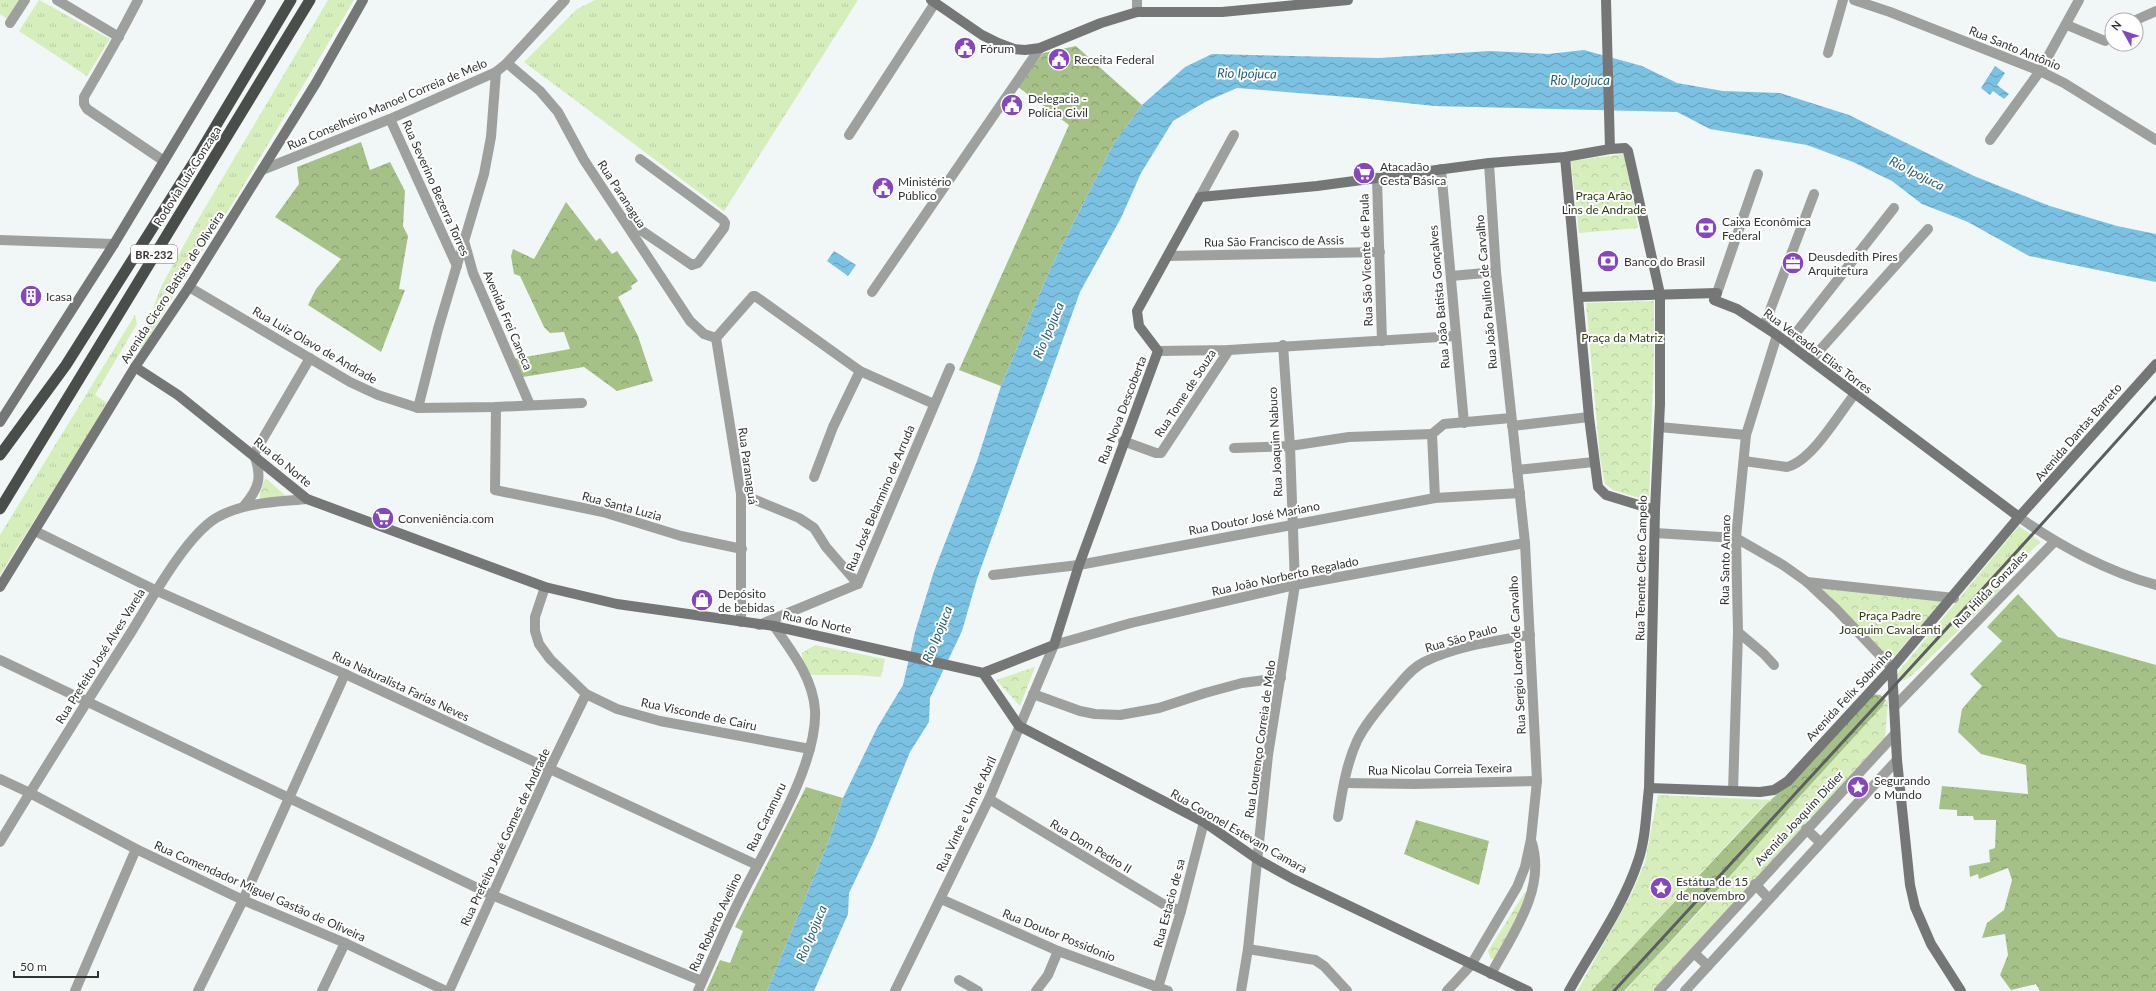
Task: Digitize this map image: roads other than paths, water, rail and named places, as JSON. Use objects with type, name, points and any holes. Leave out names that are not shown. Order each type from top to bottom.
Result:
[{"type":"highway","name":"Rodovia Luiz Gonzaga","points":[[0,455],[66,365],[200,153],[291,0]]},
{"type":"highway","name":"Rodovia Luiz Gonzaga","points":[[0,509],[310,0]]},
{"type":"main road","points":[[0,422],[114,244],[261,0]]},
{"type":"main road","name":"Avenida Cicero Batista de Oliveira","points":[[0,587],[135,367],[189,288],[316,83],[363,0]]},
{"type":"main road","points":[[933,1],[982,35],[998,43],[1020,49],[1040,48],[1101,23],[1137,12],[1222,12],[1292,2],[1348,0]]},
{"type":"main road","points":[[1200,197],[1376,179],[1489,163],[1564,157],[1610,149],[1606,0]]},
{"type":"main road","name":"Rua Tenente Cleto Campelo","points":[[1569,991],[1626,891],[1638,860],[1644,833],[1649,788],[1655,510],[1659,427],[1660,294],[1628,151],[1624,148],[1610,149]]},
{"type":"main road","points":[[1564,157],[1579,297],[1589,417],[1598,487],[1602,492],[1613,497],[1655,510]]},
{"type":"main road","name":"Rua Nova Descoberta","points":[[1054,645],[1079,565],[1123,441],[1158,351],[1139,326],[1137,311],[1200,197]]},
{"type":"main road","points":[[1579,297],[1717,293]]},
{"type":"main road","name":"Rua Vereador Elias Torres","points":[[1717,293],[1714,300],[1737,309],[1777,335],[1854,395],[2019,517]]},
{"type":"main road","name":"Avenida Dantas Barreto","points":[[2019,517],[2156,364]]},
{"type":"main road","name":"Rua do Norte","points":[[135,367],[178,395],[254,454],[307,498],[545,587],[616,604],[774,626],[983,673]]},
{"type":"main road","name":"Avenida Felix Sobrinho","points":[[1649,788],[1760,792],[1781,786],[1892,668],[1954,598],[2019,517]]},
{"type":"main road","points":[[983,673],[1054,645]]},
{"type":"main road","points":[[1892,668],[1896,760],[1910,886],[1915,907],[1931,944],[1961,991]]},
{"type":"main road","name":"Rua Coronel Estevam Camara","points":[[983,673],[1018,726],[1204,822],[1257,859],[1293,879],[1528,991]]},
{"type":"street","points":[[10,23],[25,0]]},
{"type":"street","points":[[57,0],[119,38]]},
{"type":"street","points":[[138,0],[125,22],[119,38],[84,98],[84,104],[87,109],[164,161]]},
{"type":"street","name":"Rua Conselheiro Manoel Correia de Melo","points":[[262,170],[390,119],[496,72],[507,63],[565,0]]},
{"type":"street","points":[[1137,0],[1137,12]]},
{"type":"street","points":[[1828,53],[1843,0]]},
{"type":"street","name":"Rua Santo Antônio","points":[[1854,0],[1866,2],[2040,71],[2064,83],[2156,140]]},
{"type":"street","points":[[1990,140],[2040,71],[2067,25],[2079,0]]},
{"type":"street","points":[[849,135],[933,1]]},
{"type":"street","points":[[2144,16],[2155,10]]},
{"type":"street","points":[[2067,25],[2104,40]]},
{"type":"street","points":[[872,292],[1040,48]]},
{"type":"street","name":"Rua Paranagua","points":[[507,63],[535,86],[558,112],[584,160],[690,321],[704,334],[716,338]]},
{"type":"street","points":[[457,266],[465,244],[488,156],[496,72]]},
{"type":"street","name":"Rua Severino Bezerra Torres","points":[[390,119],[457,266],[418,408]]},
{"type":"street","points":[[1200,197],[1234,135]]},
{"type":"street","points":[[621,217],[692,265],[698,263],[724,228],[725,223],[723,220],[640,159]]},
{"type":"street","name":"Rua João Paulino de Carvalho","points":[[1489,163],[1496,272],[1517,470]]},
{"type":"street","name":"Rua João Batista Gonçalves","points":[[1441,169],[1464,423]]},
{"type":"street","points":[[1717,293],[1758,174]]},
{"type":"street","name":"Rua São Vicente de Paula","points":[[1376,179],[1380,252],[1382,341]]},
{"type":"street","points":[[1764,326],[1814,194]]},
{"type":"street","points":[[1788,343],[1894,208]]},
{"type":"street","points":[[1811,360],[1928,229]]},
{"type":"street","points":[[0,240],[114,244]]},
{"type":"street","name":"Avenida Frei Caneca","points":[[465,244],[473,273],[530,405]]},
{"type":"street","name":"Rua São Francisco de Assis","points":[[1168,256],[1380,252]]},
{"type":"street","points":[[1451,276],[1496,272]]},
{"type":"street","name":"Rua Luiz Olavo de Andrade","points":[[189,288],[350,382],[378,395],[418,408],[496,407],[582,403]]},
{"type":"street","points":[[716,338],[753,296],[755,296],[860,371],[934,404]]},
{"type":"street","name":"Rua Santo Amaro","points":[[1733,791],[1738,632],[1736,538],[1746,436],[1777,335]]},
{"type":"street","points":[[1158,351],[1229,350],[1283,345],[1455,336]]},
{"type":"street","name":"Rua Paranaguá","points":[[716,338],[741,494],[741,622]]},
{"type":"street","name":"Rua Joaquim Nabuco","points":[[1283,345],[1290,446],[1295,585]]},
{"type":"street","name":"Rua Tome de Souza","points":[[1123,441],[1159,454],[1164,450],[1229,350]]},
{"type":"street","points":[[244,506],[252,496],[259,478],[260,472],[254,454],[310,358]]},
{"type":"street","name":"Rua José Belarmino de Arruda","points":[[760,625],[858,584],[950,368]]},
{"type":"street","points":[[814,477],[833,427],[860,371]]},
{"type":"street","points":[[1744,461],[1787,467],[1793,466],[1810,452],[1854,395]]},
{"type":"street","name":"Rua Santa Luzia","points":[[496,407],[495,490],[603,512],[694,540],[742,549]]},
{"type":"street","points":[[1234,448],[1290,446],[1349,437],[1432,434],[1444,424],[1512,422],[1589,417]]},
{"type":"street","points":[[1659,427],[1746,436]]},
{"type":"street","points":[[1432,434],[1435,498]]},
{"type":"street","points":[[1517,470],[1594,462]]},
{"type":"street","name":"Rua Sergio Loreto de Carvalho","points":[[1447,991],[1471,965],[1517,887],[1525,866],[1531,839],[1537,780],[1525,544],[1517,470]]},
{"type":"street","name":"Rua Doutor José Mariano","points":[[993,575],[1079,565],[1435,498],[1520,493]]},
{"type":"street","points":[[741,494],[799,518],[814,528],[826,547],[858,584]]},
{"type":"street","name":"Rua Prefeito José Alves Varela","points":[[0,842],[157,591],[190,543],[202,529],[215,519],[244,506],[307,498]]},
{"type":"street","points":[[2019,517],[2055,541],[2128,575],[2156,585]]},
{"type":"street","name":"Rua Naturalista Farias Neves","points":[[34,531],[157,591],[346,674],[549,770],[757,865]]},
{"type":"street","points":[[1655,533],[1736,538],[1783,565],[1807,582],[1836,609],[1892,668]]},
{"type":"street","name":"Rua Hilda Gonzales","points":[[1894,707],[2055,541]]},
{"type":"street","name":"Rua João Norberto Regalado","points":[[1054,645],[1131,623],[1295,585],[1525,544]]},
{"type":"street","points":[[1807,582],[1954,598]]},
{"type":"street","name":"Rua Lourenço Correia de Melo","points":[[1240,991],[1248,949],[1268,755],[1295,585]]},
{"type":"street","points":[[545,587],[535,617],[535,631],[539,644],[550,659],[586,694]]},
{"type":"street","name":"Rua Caramuru","points":[[757,865],[792,799],[810,749],[815,710],[812,690],[799,662],[774,626]]},
{"type":"street","points":[[1738,632],[1764,654],[1774,665]]},
{"type":"street","name":"Rua São Paulo","points":[[1389,697],[1415,668],[1436,657],[1486,642],[1530,634]]},
{"type":"street","name":"Rua Vinte e Um de Abril","points":[[895,991],[989,799],[1018,726],[1054,645]]},
{"type":"street","points":[[0,660],[492,895],[702,981]]},
{"type":"street","points":[[198,991],[243,900],[288,798],[346,674]]},
{"type":"street","points":[[1032,694],[1080,711],[1095,714],[1120,715],[1159,708],[1242,683],[1281,678]]},
{"type":"street","name":"Rua Visconde de Cairu","points":[[586,694],[618,709],[660,721],[810,749]]},
{"type":"street","name":"Rua Prefeito José Gomes de Andrade","points":[[447,991],[549,770],[586,694]]},
{"type":"street","name":"Rua Nicolau Correia Texeira","points":[[1338,818],[1344,783],[1358,740],[1389,697]]},
{"type":"street","name":"Avenida Joaquim Didier","points":[[1659,991],[1806,829],[1895,734]]},
{"type":"street","points":[[1685,991],[1896,760]]},
{"type":"street","name":"Rua Comendador Miguel Gastão de Oliveira","points":[[0,780],[30,793],[136,849],[243,900],[345,943],[447,991]]},
{"type":"street","name":"Rua Nicolau Correia Texeira","points":[[1344,783],[1415,784],[1537,780]]},
{"type":"street","name":"Rua Dom Pedro II","points":[[989,799],[1163,904],[1181,911]]},
{"type":"street","name":"Rua Estacio de sa","points":[[1161,990],[1204,822]]},
{"type":"street","points":[[1806,829],[1820,842]]},
{"type":"street","name":"Rua Sergio Loreto de Carvalho","points":[[1491,974],[1523,915],[1530,898],[1535,868],[1531,839]]},
{"type":"street","points":[[75,991],[136,849]]},
{"type":"street","name":"Rua Roberto Avelino","points":[[698,991],[733,912],[757,865]]},
{"type":"street","points":[[1756,884],[1769,899]]},
{"type":"street","name":"Rua Doutor Possidonio","points":[[941,899],[1058,951],[1161,990]]},
{"type":"street","points":[[322,991],[345,943]]},
{"type":"street","points":[[1248,949],[1315,960],[1324,966],[1347,991]]},
{"type":"street","points":[[1036,991],[1048,975],[1058,951]]},
{"type":"street","points":[[1694,953],[1708,966]]},
{"type":"street","points":[[958,980],[978,991]]},
{"type":"water","name":"Rio Ipojuca","points":[[1584,50],[1642,66],[1677,83],[1723,91],[1780,93],[1849,115],[1974,176],[2050,206],[2117,226],[2156,234],[2156,282],[2029,256],[1968,222],[1922,204],[1892,181],[1853,162],[1807,145],[1710,129],[1677,112],[1434,106],[1360,98],[1237,88],[1205,102],[1173,121],[1141,173],[1121,218],[1080,292],[977,579],[962,631],[930,698],[929,722],[910,752],[873,843],[849,893],[848,914],[814,991],[767,991],[829,840],[843,798],[877,728],[903,685],[915,632],[934,571],[977,461],[1001,386],[1051,267],[1114,143],[1142,105],[1185,67],[1212,54],[1379,58],[1490,51],[1548,54]]},
{"type":"water","points":[[1995,66],[2005,73],[1997,85],[2009,94],[2004,99],[1993,91],[1990,95],[1981,88]]},
{"type":"water","points":[[834,251],[856,265],[848,276],[827,261]]},
{"type":"railway","points":[[1614,991],[1954,621],[2156,397]]},
{"type":"place","name":"Fórum","points":[[965,48]]},
{"type":"place","name":"Receita Federal","points":[[1059,59]]},
{"type":"place","name":"Delegacia - Polícia Civil","points":[[1012,105]]},
{"type":"place","name":"Atacadão Cesta Básica","points":[[1364,173]]},
{"type":"place","name":"Ministério Público","points":[[883,188]]},
{"type":"place","name":"Caixa Econômica Federal","points":[[1706,228]]},
{"type":"place","name":"Banco do Brasil","points":[[1608,261]]},
{"type":"place","name":"Deusdedith Pires Arquitetura","points":[[1793,263]]},
{"type":"place","name":"Icasa","points":[[31,296]]},
{"type":"place","name":"Conveniência.com","points":[[383,518]]},
{"type":"place","name":"Depósito de bebidas","points":[[702,600]]},
{"type":"place","name":"Segurando o Mundo","points":[[1858,787]]},
{"type":"place","name":"Estátua de 15 de novembro","points":[[1661,888]]},
{"type":"park label","name":"Praça Arão Lins de Andrade","points":[[1604,202]]},
{"type":"park label","name":"Praça da Matriz","points":[[1622,337]]},
{"type":"park label","name":"Praça Padre Joaquim Cavalcanti","points":[[1890,622]]}]
